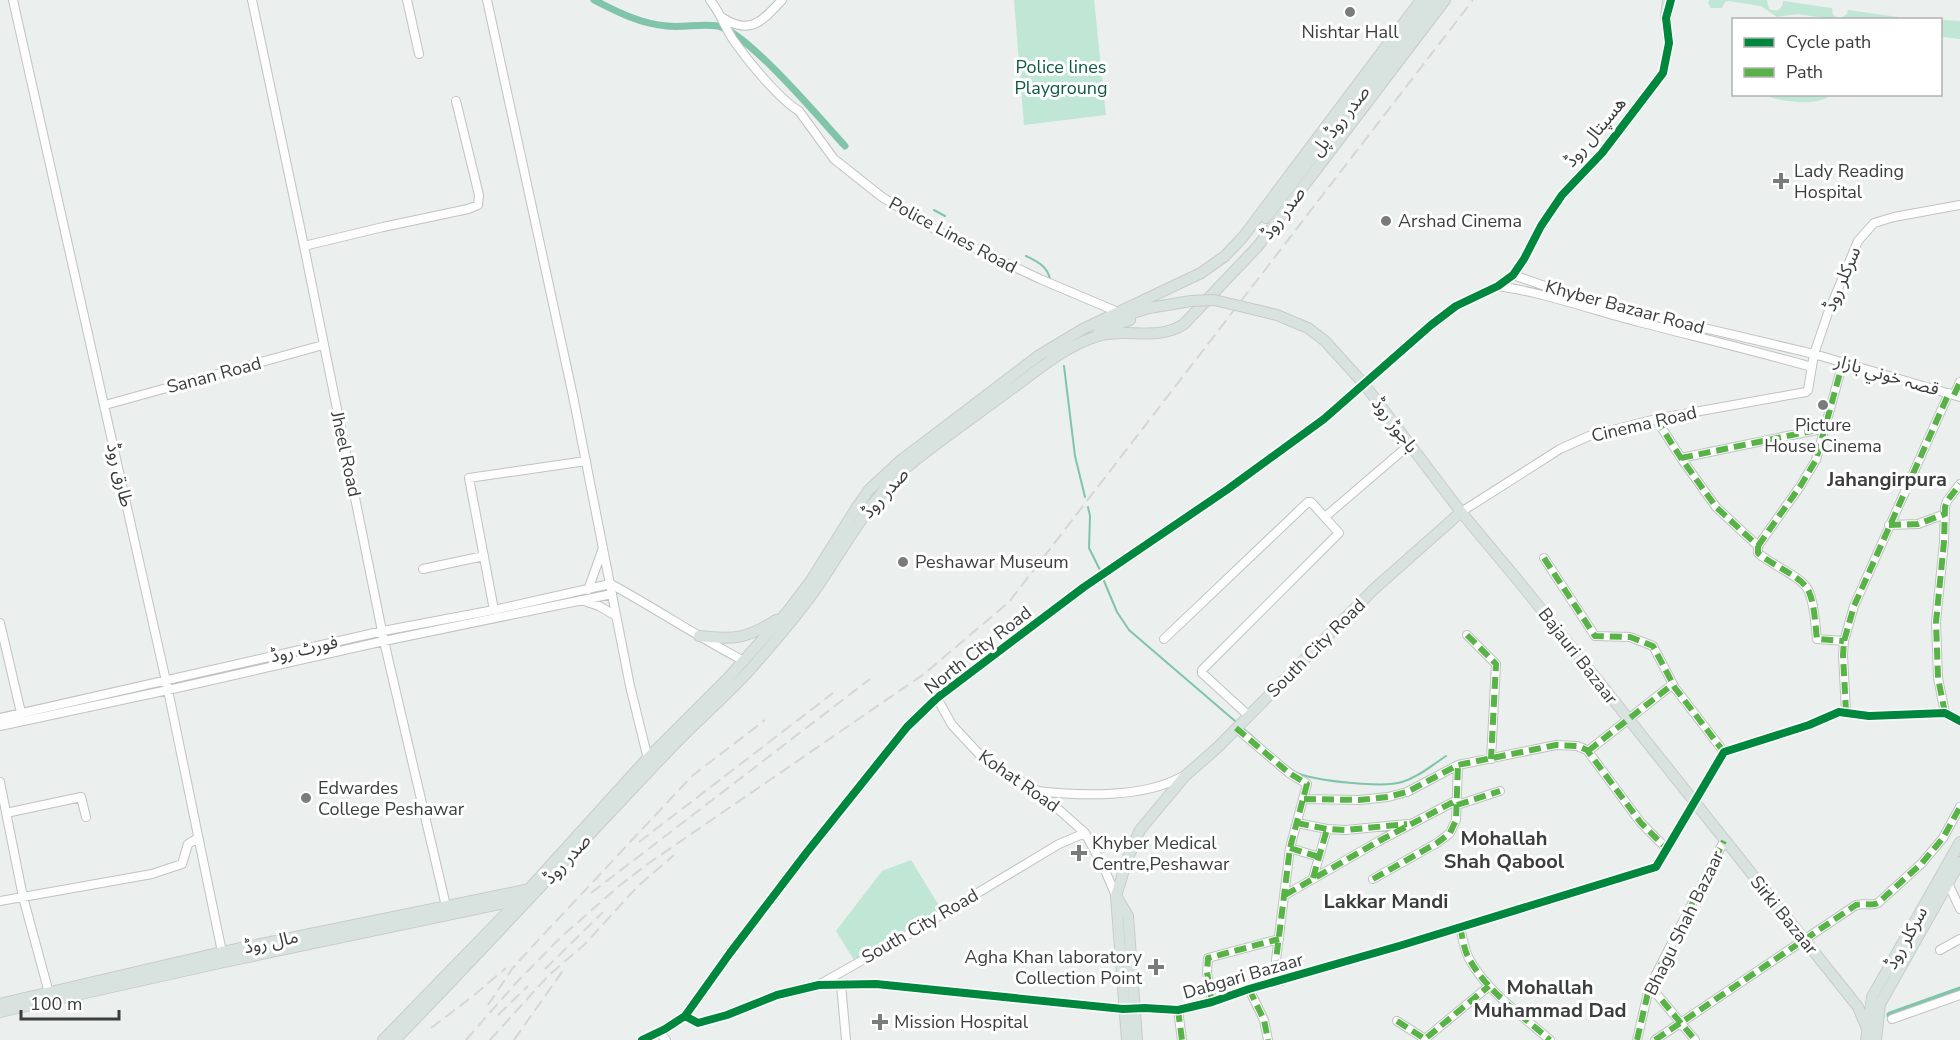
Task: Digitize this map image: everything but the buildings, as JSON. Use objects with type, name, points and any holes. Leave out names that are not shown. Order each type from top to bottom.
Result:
[{"type":"main road","name":"صدر روڈ","points":[[395,1040],[530,893],[648,759],[744,661],[788,611],[810,582],[857,507],[884,474],[1038,356],[1083,329],[1202,273],[1225,256],[1243,237],[1421,0]]},
{"type":"main road","name":"صدر روڈ پل","points":[[1243,237],[1257,228],[1270,212],[1433,0]]},
{"type":"main road","name":"صدر روڈ","points":[[543,885],[691,726],[754,666],[804,607],[856,526],[893,479],[960,426],[1068,350],[1094,338],[1121,333],[1160,333],[1176,329],[1184,324],[1258,246],[1445,0]]},
{"type":"main road","points":[[1666,18],[1668,0]]},
{"type":"main road","name":"باجوڑ روڈ","points":[[1083,329],[1149,308],[1191,301],[1214,300],[1277,315],[1308,328],[1325,341],[1364,384],[1461,512]]},
{"type":"main road","name":"باجوڑ روڈ","points":[[1094,338],[1106,328],[1191,301]]},
{"type":"main road","name":"South City Road","points":[[1185,776],[1218,747],[1373,590],[1461,512]]},
{"type":"main road","name":"Bajauri Bazaar","points":[[1461,512],[1693,802]]},
{"type":"main road","points":[[699,636],[724,639],[743,637],[764,628],[788,611]]},
{"type":"main road","points":[[1126,1040],[1128,916],[1116,896],[1127,860],[1140,830],[1185,776]]},
{"type":"main road","name":"Sirki Bazaar","points":[[1693,802],[1858,1007],[1872,1035]]},
{"type":"main road","name":"سرکلر روڈ","points":[[1872,1035],[1876,1004],[1872,997],[1960,842]]},
{"type":"main road","points":[[1876,1004],[1922,933],[1960,862]]},
{"type":"main road","name":"مال روڈ","points":[[0,1012],[223,957],[446,906],[530,893],[543,885]]},
{"type":"main road","name":"صدر روڈ","points":[[383,1040],[518,901],[530,893]]},
{"type":"main road","name":"مال روڈ","points":[[0,1004],[223,957],[518,901]]},
{"type":"main road","points":[[1128,1009],[1137,1040]]},
{"type":"street","name":"طارق روڈ","points":[[13,0],[166,680],[223,957]]},
{"type":"street","name":"Jheel Road","points":[[252,0],[384,641],[446,906]]},
{"type":"street","points":[[407,0],[419,54]]},
{"type":"street","points":[[487,0],[586,461],[630,686],[648,759]]},
{"type":"street","name":"Police Lines Road","points":[[710,0],[731,36],[770,84],[792,107],[799,111],[834,159],[882,197],[936,230],[1029,274],[1118,312]]},
{"type":"street","points":[[720,16],[740,26],[754,24],[762,20],[782,0]]},
{"type":"street","name":"ھسپتال روڈ","points":[[1513,275],[1562,195],[1602,153],[1663,73],[1669,43],[1666,18]]},
{"type":"street","points":[[304,246],[478,205],[479,195],[456,101]]},
{"type":"street","name":"سرکلر روڈ","points":[[1814,354],[1828,313],[1858,241],[1875,223],[1894,217],[1960,205]]},
{"type":"street","points":[[1364,384],[1456,306],[1498,286],[1513,275]]},
{"type":"street","name":"Khyber Bazaar Road","points":[[1513,275],[1585,300],[1663,323],[1814,354]]},
{"type":"street","points":[[1498,286],[1531,291],[1663,323],[1812,367]]},
{"type":"street","name":"Sanan Road","points":[[105,405],[323,345]]},
{"type":"street","name":"قصہ خوني بازار","points":[[1814,354],[1955,395]]},
{"type":"street","name":"Cinema Road","points":[[1461,512],[1569,445],[1589,436],[1656,419],[1803,393],[1808,390],[1814,354]]},
{"type":"street","points":[[1843,362],[1825,430],[1812,468],[1758,546],[1758,553],[1804,584],[1809,591],[1817,639],[1844,641]]},
{"type":"street","points":[[1846,712],[1844,641],[1855,604],[1889,525],[1960,382]]},
{"type":"street","name":"North City Road","points":[[685,1016],[807,852],[907,727],[937,698],[1084,587],[1228,489],[1324,419],[1364,384]]},
{"type":"street","points":[[1656,419],[1681,458],[1723,515],[1758,546]]},
{"type":"street","points":[[1681,458],[1825,430]]},
{"type":"street","points":[[1326,517],[1409,445]]},
{"type":"street","points":[[494,610],[469,478],[586,461]]},
{"type":"street","points":[[1945,713],[1938,678],[1936,622],[1947,501],[1960,484]]},
{"type":"street","points":[[1164,639],[1308,502],[1311,502],[1339,533],[1202,670],[1202,673],[1248,716]]},
{"type":"street","points":[[1889,525],[1909,525],[1945,514]]},
{"type":"street","points":[[588,590],[603,546]]},
{"type":"street","points":[[423,569],[484,556]]},
{"type":"street","points":[[1544,558],[1595,636],[1630,637],[1653,646],[1673,684],[1724,752],[1802,727],[1839,712],[1869,716],[1945,713],[1960,720]]},
{"type":"street","points":[[610,587],[744,661]]},
{"type":"street","name":"فورٹ روڈ","points":[[0,726],[22,717],[166,680],[383,631],[610,587]]},
{"type":"street","name":"فورٹ روڈ","points":[[0,718],[22,717],[168,690],[580,600],[610,587]]},
{"type":"street","points":[[580,600],[599,606],[616,616]]},
{"type":"street","points":[[0,623],[22,717]]},
{"type":"street","points":[[1467,635],[1496,664],[1491,759]]},
{"type":"street","points":[[1588,751],[1673,684]]},
{"type":"street","name":"Kohat Road","points":[[937,698],[952,725],[980,755],[1038,791],[1084,833],[1104,868],[1116,896]]},
{"type":"street","points":[[1236,728],[1289,773],[1306,782],[1307,786],[1290,848],[1276,960],[1281,981]]},
{"type":"street","points":[[1305,799],[1359,800],[1388,797],[1407,792],[1458,765],[1556,745],[1577,746],[1588,751],[1641,823],[1666,848]]},
{"type":"street","name":"Dabgari Bazaar","points":[[685,1016],[698,1023],[727,1015],[777,995],[819,985],[841,984],[876,984],[1128,1009],[1178,1010],[1212,1002],[1656,867],[1724,752]]},
{"type":"street","points":[[1373,879],[1437,843],[1450,833],[1456,820],[1458,765]]},
{"type":"street","name":"South City Road","points":[[1038,791],[1071,795],[1105,794],[1148,789],[1172,783],[1185,776]]},
{"type":"street","points":[[0,782],[23,897],[50,993]]},
{"type":"street","points":[[1285,895],[1411,824],[1457,802],[1500,791]]},
{"type":"street","points":[[6,813],[81,797],[86,817]]},
{"type":"street","points":[[1655,1040],[1856,905],[1878,903],[1924,861],[1943,838],[1960,807]]},
{"type":"street","points":[[1297,823],[1346,830],[1411,824]]},
{"type":"street","points":[[1313,878],[1327,829]]},
{"type":"street","name":"South City Road","points":[[819,985],[1059,844],[1084,833]]},
{"type":"street","points":[[0,901],[162,871],[182,864],[188,844],[198,838]]},
{"type":"street","name":"Bhagu Shah Bazaar","points":[[1637,1040],[1649,988],[1724,841]]},
{"type":"street","points":[[1290,848],[1319,857]]},
{"type":"street","points":[[1948,883],[1960,909]]},
{"type":"street","points":[[1460,927],[1470,961],[1490,986],[1550,1040]]},
{"type":"street","points":[[1212,1002],[1207,972],[1208,958],[1279,939]]},
{"type":"street","points":[[1940,950],[1960,939]]},
{"type":"street","points":[[841,984],[846,1040]]},
{"type":"street","points":[[1397,1021],[1425,1039],[1490,986]]},
{"type":"street","points":[[1649,988],[1655,992],[1695,1040]]},
{"type":"street","points":[[1249,989],[1264,1020],[1268,1040]]},
{"type":"street","points":[[1892,1019],[1960,995]]},
{"type":"street","points":[[1178,1010],[1182,1040]]},
{"type":"street","points":[[642,1040],[685,1016]]},
{"type":"street","points":[[659,1032],[666,1040]]},
{"type":"green space","name":"Police lines Playgroung","points":[[1014,0],[1094,0],[1106,115],[1024,125]]},
{"type":"green space","points":[[1709,0],[1767,0],[1769,9],[1779,10],[1783,1],[1832,8],[1833,15],[1838,18],[1798,14],[1777,17],[1761,6],[1728,1],[1722,8],[1710,8]]},
{"type":"green space","points":[[1848,10],[1898,18],[1841,18]]},
{"type":"green space","points":[[1942,20],[1960,21],[1960,39],[1942,37]]},
{"type":"green space","points":[[1768,96],[1828,96],[1822,100],[1806,102]]},
{"type":"green space","points":[[911,860],[941,909],[854,960],[836,931],[882,871]]},
{"type":"waterway","points":[[594,0],[648,23],[673,26],[712,25],[731,32],[765,60],[845,146]]},
{"type":"waterway","points":[[934,210],[945,216]]},
{"type":"waterway","points":[[1026,256],[1038,262],[1050,279]]},
{"type":"waterway","points":[[1064,366],[1075,456],[1085,497]]},
{"type":"waterway","points":[[1088,507],[1089,548],[1100,570]]},
{"type":"waterway","points":[[1104,581],[1117,612],[1129,630],[1235,721]]},
{"type":"waterway","points":[[1244,729],[1291,770],[1306,776],[1334,781],[1365,784],[1402,782],[1420,774],[1446,756]]},
{"type":"waterway","points":[[1890,1015],[1960,990]]},
{"type":"railway","points":[[466,1040],[515,984],[561,937],[619,886],[924,674],[1009,602],[1473,0]]},
{"type":"railway","points":[[591,893],[870,679]]},
{"type":"railway","points":[[639,842],[833,693]]},
{"type":"railway","points":[[488,1005],[512,969],[692,776],[765,720]]},
{"type":"railway","points":[[490,1040],[548,976],[585,944],[637,887],[674,855]]},
{"type":"railway","points":[[545,969],[603,912]]},
{"type":"railway","points":[[431,1028],[506,968]]},
{"type":"railway","points":[[514,1040],[564,969]]},
{"type":"railway","points":[[498,1015],[528,986]]},
{"type":"marked path","points":[[1758,546],[1816,460],[1843,362]]},
{"type":"marked path","points":[[1954,395],[1960,382]]},
{"type":"marked path","points":[[1846,712],[1844,641],[1854,606],[1949,393]]},
{"type":"marked path","points":[[1656,419],[1716,507],[1758,546],[1758,553],[1794,576],[1806,587],[1812,603],[1817,639],[1844,641]]},
{"type":"marked path","points":[[1681,458],[1825,430]]},
{"type":"marked path","points":[[1945,713],[1938,678],[1936,622],[1945,507],[1960,484]]},
{"type":"marked path","points":[[1889,525],[1918,524],[1945,514]]},
{"type":"marked path","points":[[1544,558],[1595,636],[1630,637],[1653,646],[1675,688],[1724,752]]},
{"type":"marked path","points":[[1467,635],[1496,664],[1491,759]]},
{"type":"marked path","points":[[1588,751],[1673,684]]},
{"type":"marked path","points":[[1236,728],[1289,773],[1307,784],[1290,848],[1276,960],[1281,981]]},
{"type":"marked path","points":[[1304,799],[1359,800],[1388,797],[1407,792],[1458,765],[1556,745],[1577,746],[1587,750],[1641,823],[1666,848]]},
{"type":"marked path","points":[[1373,879],[1437,843],[1450,833],[1456,820],[1458,765]]},
{"type":"marked path","points":[[1457,805],[1500,791]]},
{"type":"marked path","points":[[1285,895],[1379,841],[1457,800]]},
{"type":"marked path","points":[[1655,1040],[1856,905],[1878,903],[1922,863],[1943,838],[1960,807]]},
{"type":"marked path","points":[[1297,823],[1346,830],[1407,824]]},
{"type":"marked path","points":[[1313,878],[1327,829]]},
{"type":"marked path","points":[[1637,1040],[1649,988],[1724,841]]},
{"type":"marked path","points":[[1290,848],[1319,857]]},
{"type":"marked path","points":[[1460,927],[1467,954],[1478,973],[1507,1004],[1550,1040]]},
{"type":"marked path","points":[[1212,1002],[1207,972],[1208,958],[1279,939]]},
{"type":"marked path","points":[[1397,1021],[1425,1039],[1489,986]]},
{"type":"marked path","points":[[1649,988],[1655,992],[1695,1040]]},
{"type":"marked path","points":[[1249,989],[1264,1020],[1268,1040]]},
{"type":"marked path","points":[[1178,1010],[1182,1040]]},
{"type":"cycle path","points":[[642,1040],[685,1016],[807,852],[907,727],[937,698],[1084,587],[1228,489],[1324,419],[1431,325],[1456,306],[1498,286],[1513,275],[1562,195],[1602,153],[1663,73],[1669,43],[1666,18],[1671,0]]},
{"type":"cycle path","points":[[685,1016],[698,1023],[727,1015],[777,995],[819,985],[876,984],[1123,1009],[1178,1010],[1212,1002],[1656,867],[1724,752],[1809,725],[1839,712],[1869,716],[1945,713],[1960,721]]},
{"type":"place","name":"Nishtar Hall","points":[[1350,12]]},
{"type":"place","name":"Lady Reading Hospital","points":[[1781,181]]},
{"type":"place","name":"Arshad Cinema","points":[[1386,221]]},
{"type":"place","name":"Picture House Cinema","points":[[1823,405]]},
{"type":"place","name":"Peshawar Museum","points":[[903,562]]},
{"type":"place","name":"Edwardes College Peshawar","points":[[306,798]]},
{"type":"place","name":"Khyber Medical Centre,Peshawar","points":[[1079,853]]},
{"type":"place","name":"Agha Khan laboratory Collection Point","points":[[1156,967]]},
{"type":"place","name":"Mission Hospital","points":[[880,1022]]},
{"type":"district","name":"Jahangirpura","points":[[1887,479]]},
{"type":"district","name":"Mohallah Shah Qabool","points":[[1504,850]]},
{"type":"district","name":"Lakkar Mandi","points":[[1386,901]]},
{"type":"district","name":"Mohallah Muhammad Dad","points":[[1550,998]]}]
